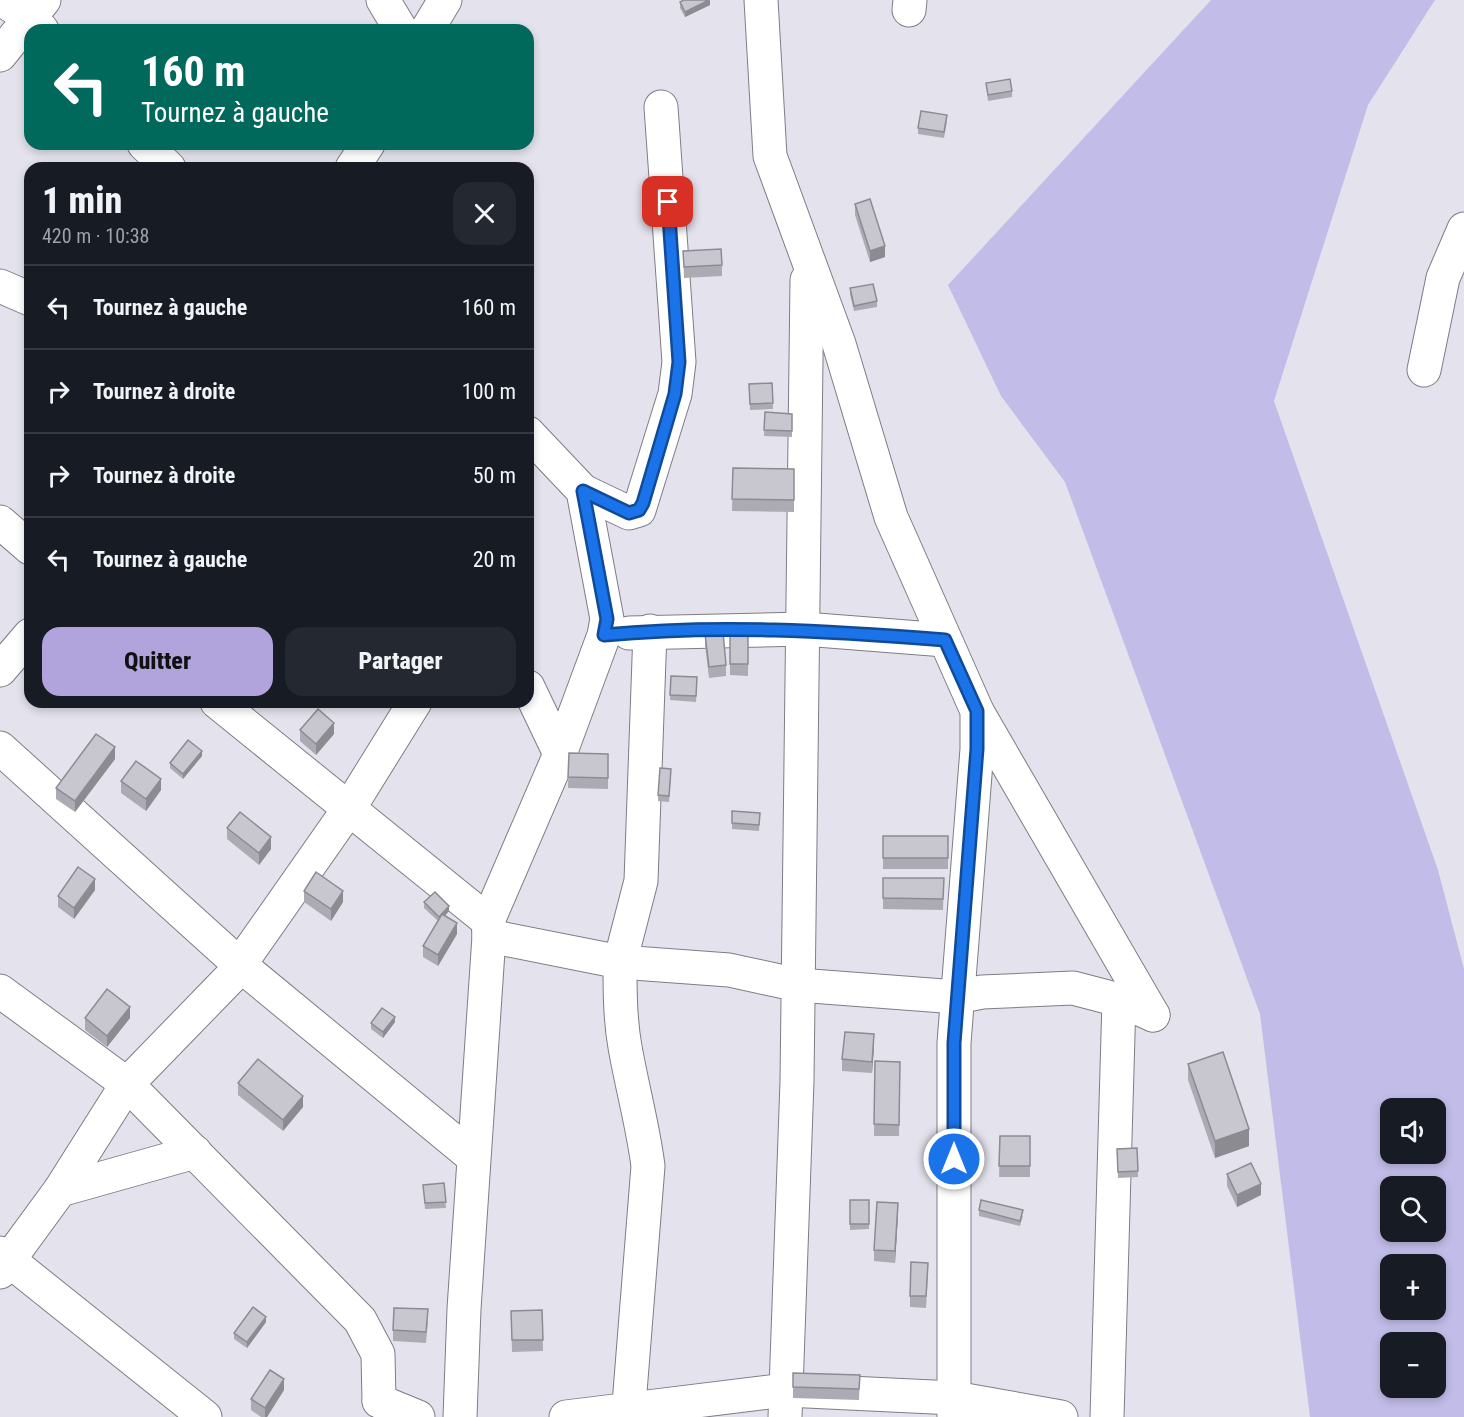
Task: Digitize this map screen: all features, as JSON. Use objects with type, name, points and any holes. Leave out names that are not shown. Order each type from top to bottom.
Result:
[{"type":"street","points":[[2,0],[39,16]]},
{"type":"street","points":[[383,0],[397,24]]},
{"type":"street","points":[[431,24],[445,0]]},
{"type":"street","points":[[224,708],[488,929],[620,962],[729,970],[798,985],[957,997],[982,992],[1073,987],[1119,1000],[1153,1015],[977,711],[891,517],[839,344],[770,156],[761,0]]},
{"type":"street","points":[[0,55],[24,31]]},
{"type":"street","points":[[534,439],[583,491],[629,513],[639,510],[675,394],[679,362],[661,107]]},
{"type":"street","points":[[150,150],[163,162]]},
{"type":"street","points":[[1424,370],[1443,278],[1464,229]]},
{"type":"street","points":[[785,1404],[798,985],[808,263]]},
{"type":"street","points":[[0,286],[24,296]]},
{"type":"street","points":[[460,1417],[473,1157],[488,929],[560,754],[604,635],[607,619],[583,491]]},
{"type":"street","points":[[0,522],[24,543]]},
{"type":"street","points":[[604,635],[650,631],[804,629],[945,640]]},
{"type":"street","points":[[628,1412],[648,1167],[643,1126],[625,1047],[620,1004],[620,962],[641,881],[650,631]]},
{"type":"street","points":[[0,670],[24,642]]},
{"type":"street","points":[[534,700],[560,754]]},
{"type":"street","points":[[205,1417],[3,1262],[60,1190],[127,1084],[215,994],[240,965],[348,810],[411,708]]},
{"type":"street","points":[[954,1407],[954,1043],[977,749],[977,711]]},
{"type":"street","points":[[0,748],[240,965],[473,1157]]},
{"type":"street","points":[[0,991],[127,1084],[360,1320],[378,1354],[369,1409],[418,1417]]},
{"type":"street","points":[[1107,1417],[1119,1000]]},
{"type":"street","points":[[60,1190],[195,1152]]},
{"type":"street","points":[[566,1417],[785,1404],[954,1407],[1061,1417]]},
{"type":"shaded area","points":[[1211,0],[1435,0],[1368,105],[1274,401],[1438,870],[1464,969],[1464,1417],[1310,1417],[1260,1014],[1065,482],[1001,396],[948,285]]},
{"type":"building","points":[[709,0],[685,12],[680,2]]},
{"type":"building","points":[[1010,79],[1012,91],[988,95],[986,83]]},
{"type":"building","points":[[921,111],[947,115],[944,132],[918,128]]},
{"type":"building","points":[[870,199],[885,246],[870,251],[855,204]]},
{"type":"building","points":[[721,249],[722,265],[684,267],[683,251]]},
{"type":"building","points":[[873,284],[877,301],[854,306],[850,288]]},
{"type":"building","points":[[772,383],[773,403],[750,404],[749,384]]},
{"type":"building","points":[[765,412],[792,414],[792,431],[764,430]]},
{"type":"building","points":[[733,468],[794,469],[794,500],[732,499]]},
{"type":"building","points":[[723,632],[726,665],[709,667],[705,634]]},
{"type":"building","points":[[730,632],[748,632],[748,664],[730,664]]},
{"type":"building","points":[[671,676],[697,677],[696,696],[670,695]]},
{"type":"building","points":[[318,709],[334,723],[316,744],[300,730]]},
{"type":"building","points":[[96,734],[115,747],[75,801],[56,788]]},
{"type":"building","points":[[188,740],[202,751],[183,774],[170,763]]},
{"type":"building","points":[[569,753],[608,754],[608,778],[568,777]]},
{"type":"building","points":[[136,761],[161,779],[146,799],[121,781]]},
{"type":"building","points":[[660,768],[671,769],[669,796],[658,795]]},
{"type":"building","points":[[732,811],[760,813],[759,825],[732,823]]},
{"type":"building","points":[[240,812],[271,837],[259,853],[227,828]]},
{"type":"building","points":[[883,836],[948,836],[948,858],[883,858]]},
{"type":"building","points":[[78,867],[95,879],[74,908],[58,896]]},
{"type":"building","points":[[316,872],[343,891],[331,909],[304,891]]},
{"type":"building","points":[[883,878],[944,878],[943,899],[883,898]]},
{"type":"building","points":[[435,892],[449,906],[439,917],[424,902]]},
{"type":"building","points":[[442,914],[457,923],[438,955],[423,946]]},
{"type":"building","points":[[107,989],[130,1007],[107,1036],[85,1018]]},
{"type":"building","points":[[382,1008],[395,1017],[383,1032],[371,1023]]},
{"type":"building","points":[[845,1032],[874,1034],[872,1062],[842,1059]]},
{"type":"building","points":[[1223,1052],[1249,1129],[1215,1141],[1188,1064]]},
{"type":"building","points":[[258,1059],[303,1096],[283,1120],[238,1083]]},
{"type":"building","points":[[875,1061],[900,1062],[899,1125],[874,1124]]},
{"type":"building","points":[[1000,1136],[1030,1136],[1030,1166],[999,1166]]},
{"type":"building","points":[[1137,1148],[1138,1171],[1118,1172],[1117,1149]]},
{"type":"building","points":[[1251,1163],[1261,1184],[1237,1195],[1227,1174]]},
{"type":"building","points":[[444,1183],[446,1202],[425,1203],[423,1185]]},
{"type":"building","points":[[850,1200],[869,1200],[869,1224],[850,1224]]},
{"type":"building","points":[[981,1200],[1023,1210],[1020,1221],[979,1210]]},
{"type":"building","points":[[877,1202],[898,1203],[895,1251],[874,1250]]},
{"type":"building","points":[[911,1262],[928,1263],[926,1296],[910,1296]]},
{"type":"building","points":[[253,1307],[266,1317],[247,1342],[234,1333]]},
{"type":"building","points":[[394,1308],[428,1309],[426,1332],[393,1330]]},
{"type":"building","points":[[542,1310],[543,1340],[512,1340],[511,1311]]},
{"type":"building","points":[[270,1370],[284,1379],[265,1408],[251,1399]]},
{"type":"building","points":[[793,1373],[860,1375],[859,1389],[793,1387]]},
{"type":"route","points":[[668,202],[679,362],[675,394],[643,503],[639,510],[629,513],[583,491],[607,619],[604,635],[650,631],[804,629],[945,640],[977,711],[977,749],[954,1043],[954,1159]]}]
